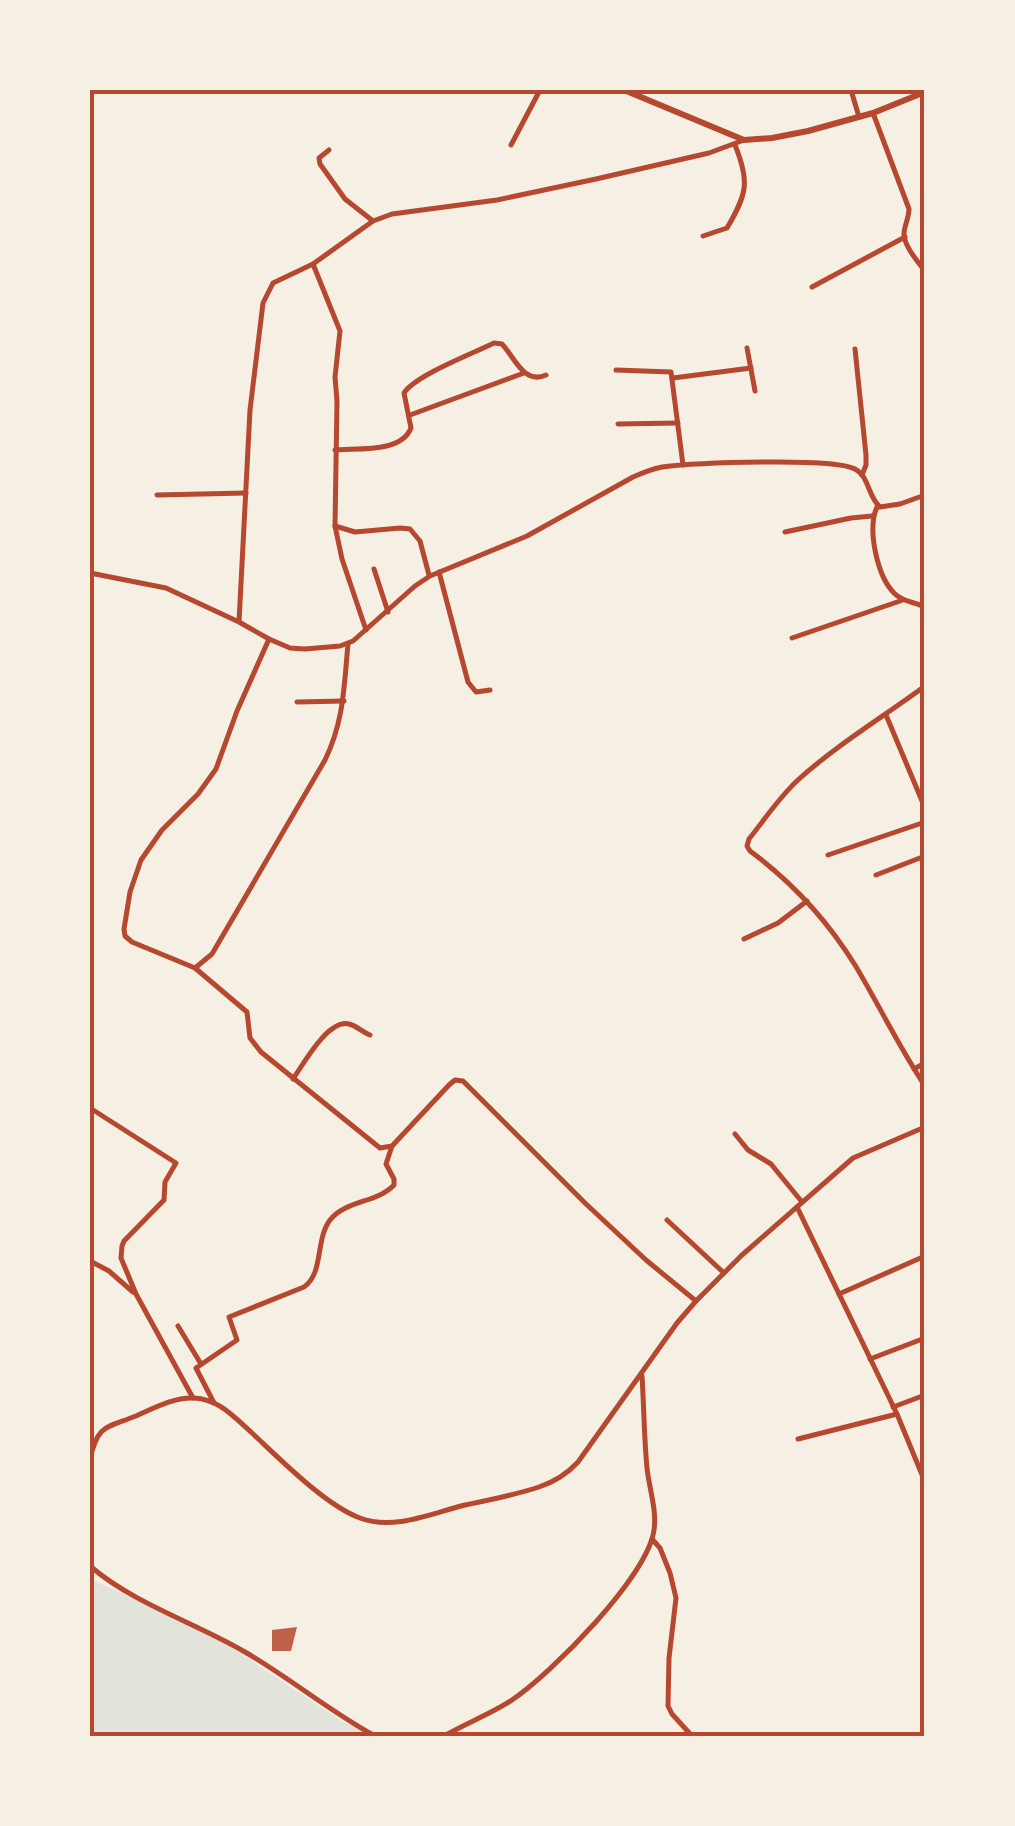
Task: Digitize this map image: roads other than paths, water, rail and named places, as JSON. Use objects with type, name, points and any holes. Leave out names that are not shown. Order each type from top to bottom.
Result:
[{"type":"street","points":[[511,145],[540,90]]},
{"type":"street","points":[[624,90],[744,140]]},
{"type":"street","points":[[851,90],[859,117]]},
{"type":"street","points":[[239,622],[250,410],[263,303],[276,281],[313,264],[373,221],[406,211],[497,200],[596,179],[744,140],[784,136],[859,117],[924,93]]},
{"type":"street","points":[[873,113],[909,209],[904,237],[925,271]]},
{"type":"street","points":[[703,236],[727,228],[746,190],[735,145]]},
{"type":"street","points":[[330,150],[319,158],[320,164],[345,199],[373,221]]},
{"type":"street","points":[[812,287],[904,237]]},
{"type":"street","points":[[313,264],[340,331],[335,377],[335,526],[367,631]]},
{"type":"street","points":[[335,450],[402,441],[410,431],[404,393],[408,387],[494,343],[502,344],[534,379],[546,375]]},
{"type":"street","points":[[748,348],[755,391]]},
{"type":"street","points":[[854,348],[866,455],[862,475]]},
{"type":"street","points":[[673,378],[750,368]]},
{"type":"street","points":[[616,370],[667,370],[673,378],[684,465]]},
{"type":"street","points":[[409,415],[524,372]]},
{"type":"street","points":[[618,424],[678,422]]},
{"type":"street","points":[[90,573],[166,588],[297,649],[330,648],[348,644],[367,631],[430,576],[526,536],[652,470],[742,462],[832,464],[852,468],[862,475],[877,506]]},
{"type":"street","points":[[158,495],[246,492]]},
{"type":"street","points":[[877,506],[900,504],[925,495]]},
{"type":"street","points":[[877,506],[872,516],[874,545],[890,588],[903,600],[925,608]]},
{"type":"street","points":[[786,532],[872,516]]},
{"type":"street","points":[[335,526],[355,532],[410,529],[420,542],[430,576]]},
{"type":"street","points":[[374,568],[388,612]]},
{"type":"street","points":[[439,572],[468,682],[476,692],[490,690]]},
{"type":"street","points":[[792,638],[903,600]]},
{"type":"street","points":[[269,639],[236,711],[216,769],[198,794],[150,844],[137,870],[125,936],[196,968],[247,1012],[252,1042],[371,1142],[382,1148],[392,1146]]},
{"type":"street","points":[[196,968],[212,954],[325,760],[344,701],[348,644]]},
{"type":"street","points":[[925,686],[799,779],[747,843],[750,851],[807,901],[855,964],[925,1086]]},
{"type":"street","points":[[297,702],[344,701]]},
{"type":"street","points":[[886,715],[921,790],[925,808]]},
{"type":"street","points":[[828,855],[925,822]]},
{"type":"street","points":[[876,875],[925,856]]},
{"type":"street","points":[[744,939],[778,923],[807,901]]},
{"type":"street","points":[[293,1079],[336,1024],[351,1024],[370,1035]]},
{"type":"street","points":[[914,1069],[925,1062]]},
{"type":"street","points":[[214,1404],[196,1369],[238,1340],[230,1316],[311,1283],[322,1234],[331,1219],[384,1195],[394,1185],[386,1162],[392,1146],[456,1080],[463,1081],[646,1260],[696,1300]]},
{"type":"street","points":[[90,1108],[176,1162],[165,1182],[164,1200],[122,1246],[122,1264],[193,1398]]},
{"type":"street","points":[[90,1459],[96,1437],[106,1427],[161,1405],[193,1398],[232,1413],[338,1507],[364,1520],[390,1522],[528,1490],[563,1475],[578,1462],[696,1300],[724,1273],[852,1158],[925,1126]]},
{"type":"street","points":[[735,1134],[748,1150],[771,1164],[800,1204],[925,1482]]},
{"type":"street","points":[[668,1220],[724,1273]]},
{"type":"street","points":[[839,1294],[925,1256]]},
{"type":"street","points":[[90,1261],[136,1294]]},
{"type":"street","points":[[178,1326],[201,1364]]},
{"type":"street","points":[[870,1359],[925,1338]]},
{"type":"street","points":[[444,1736],[512,1700],[573,1648],[624,1586],[652,1539],[654,1519],[642,1372]]},
{"type":"street","points":[[893,1407],[925,1396]]},
{"type":"street","points":[[798,1439],[897,1414]]},
{"type":"street","points":[[652,1539],[660,1547],[676,1598],[668,1706],[692,1736]]},
{"type":"street","points":[[90,1566],[157,1607],[248,1653],[334,1713],[375,1736]]}]
